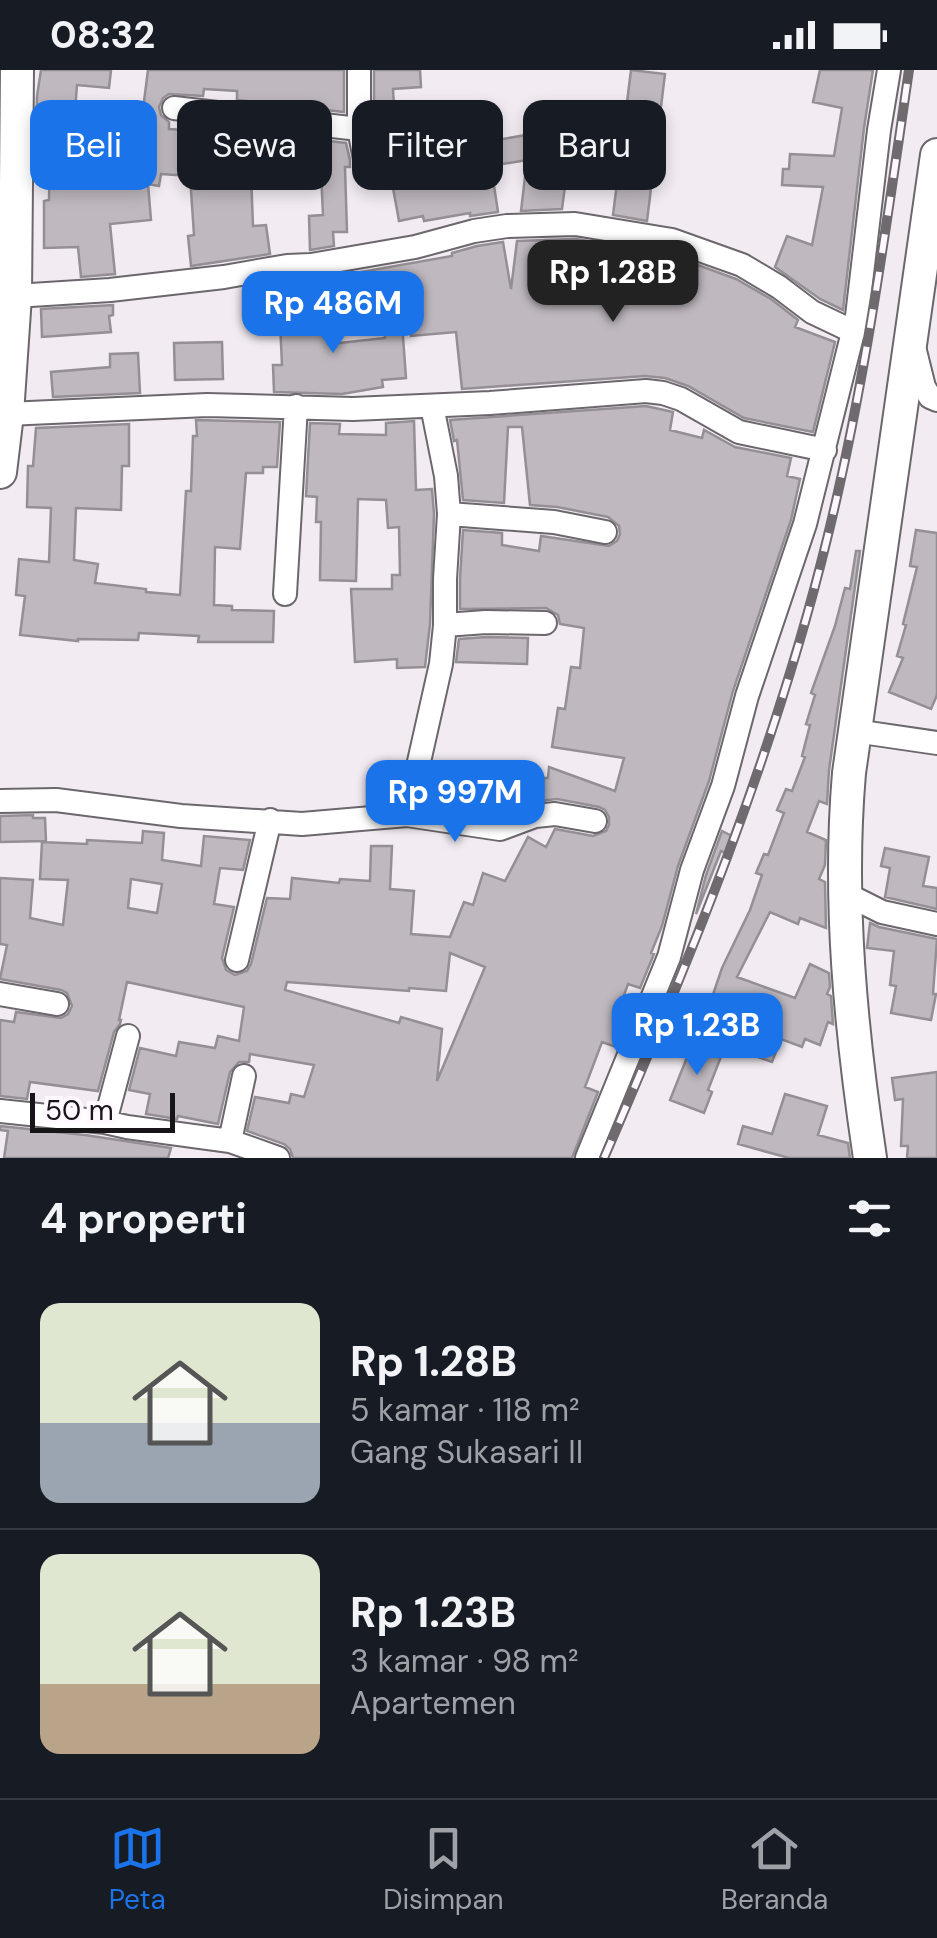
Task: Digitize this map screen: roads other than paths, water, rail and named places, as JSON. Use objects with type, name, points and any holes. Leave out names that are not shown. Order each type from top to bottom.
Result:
[{"type":"main road","points":[[0,466],[7,414],[17,70]]},
{"type":"main road","points":[[870,1158],[850,1003],[844,893],[846,808],[936,168]]},
{"type":"street","points":[[359,70],[359,100]]},
{"type":"street","points":[[587,1158],[669,957],[692,870],[722,786],[825,450],[854,332],[889,70]]},
{"type":"street","points":[[174,108],[352,128]]},
{"type":"street","points":[[10,300],[312,265],[507,226],[576,224],[672,240],[742,265],[812,312],[854,332]]},
{"type":"street","points":[[911,333],[924,387],[937,400]]},
{"type":"street","points":[[7,414],[206,404],[353,409],[662,393],[681,399],[739,432],[825,450]]},
{"type":"street","points":[[285,594],[296,406]]},
{"type":"street","points":[[407,815],[442,664],[445,624],[450,514],[432,406]]},
{"type":"street","points":[[450,514],[554,522],[604,532]]},
{"type":"street","points":[[445,624],[545,624]]},
{"type":"street","points":[[855,731],[937,743]]},
{"type":"street","points":[[0,801],[56,800],[181,816],[302,824],[407,815],[500,829],[535,816],[556,814],[594,820]]},
{"type":"street","points":[[237,960],[270,820]]},
{"type":"street","points":[[844,893],[882,912],[937,924]]},
{"type":"street","points":[[0,994],[57,1004]]},
{"type":"street","points":[[105,1122],[128,1036]]},
{"type":"street","points":[[237,1148],[244,1076]]},
{"type":"street","points":[[0,1111],[105,1122],[278,1158]]},
{"type":"railway","points":[[604,1158],[729,853],[806,619],[853,423],[909,70]]}]
